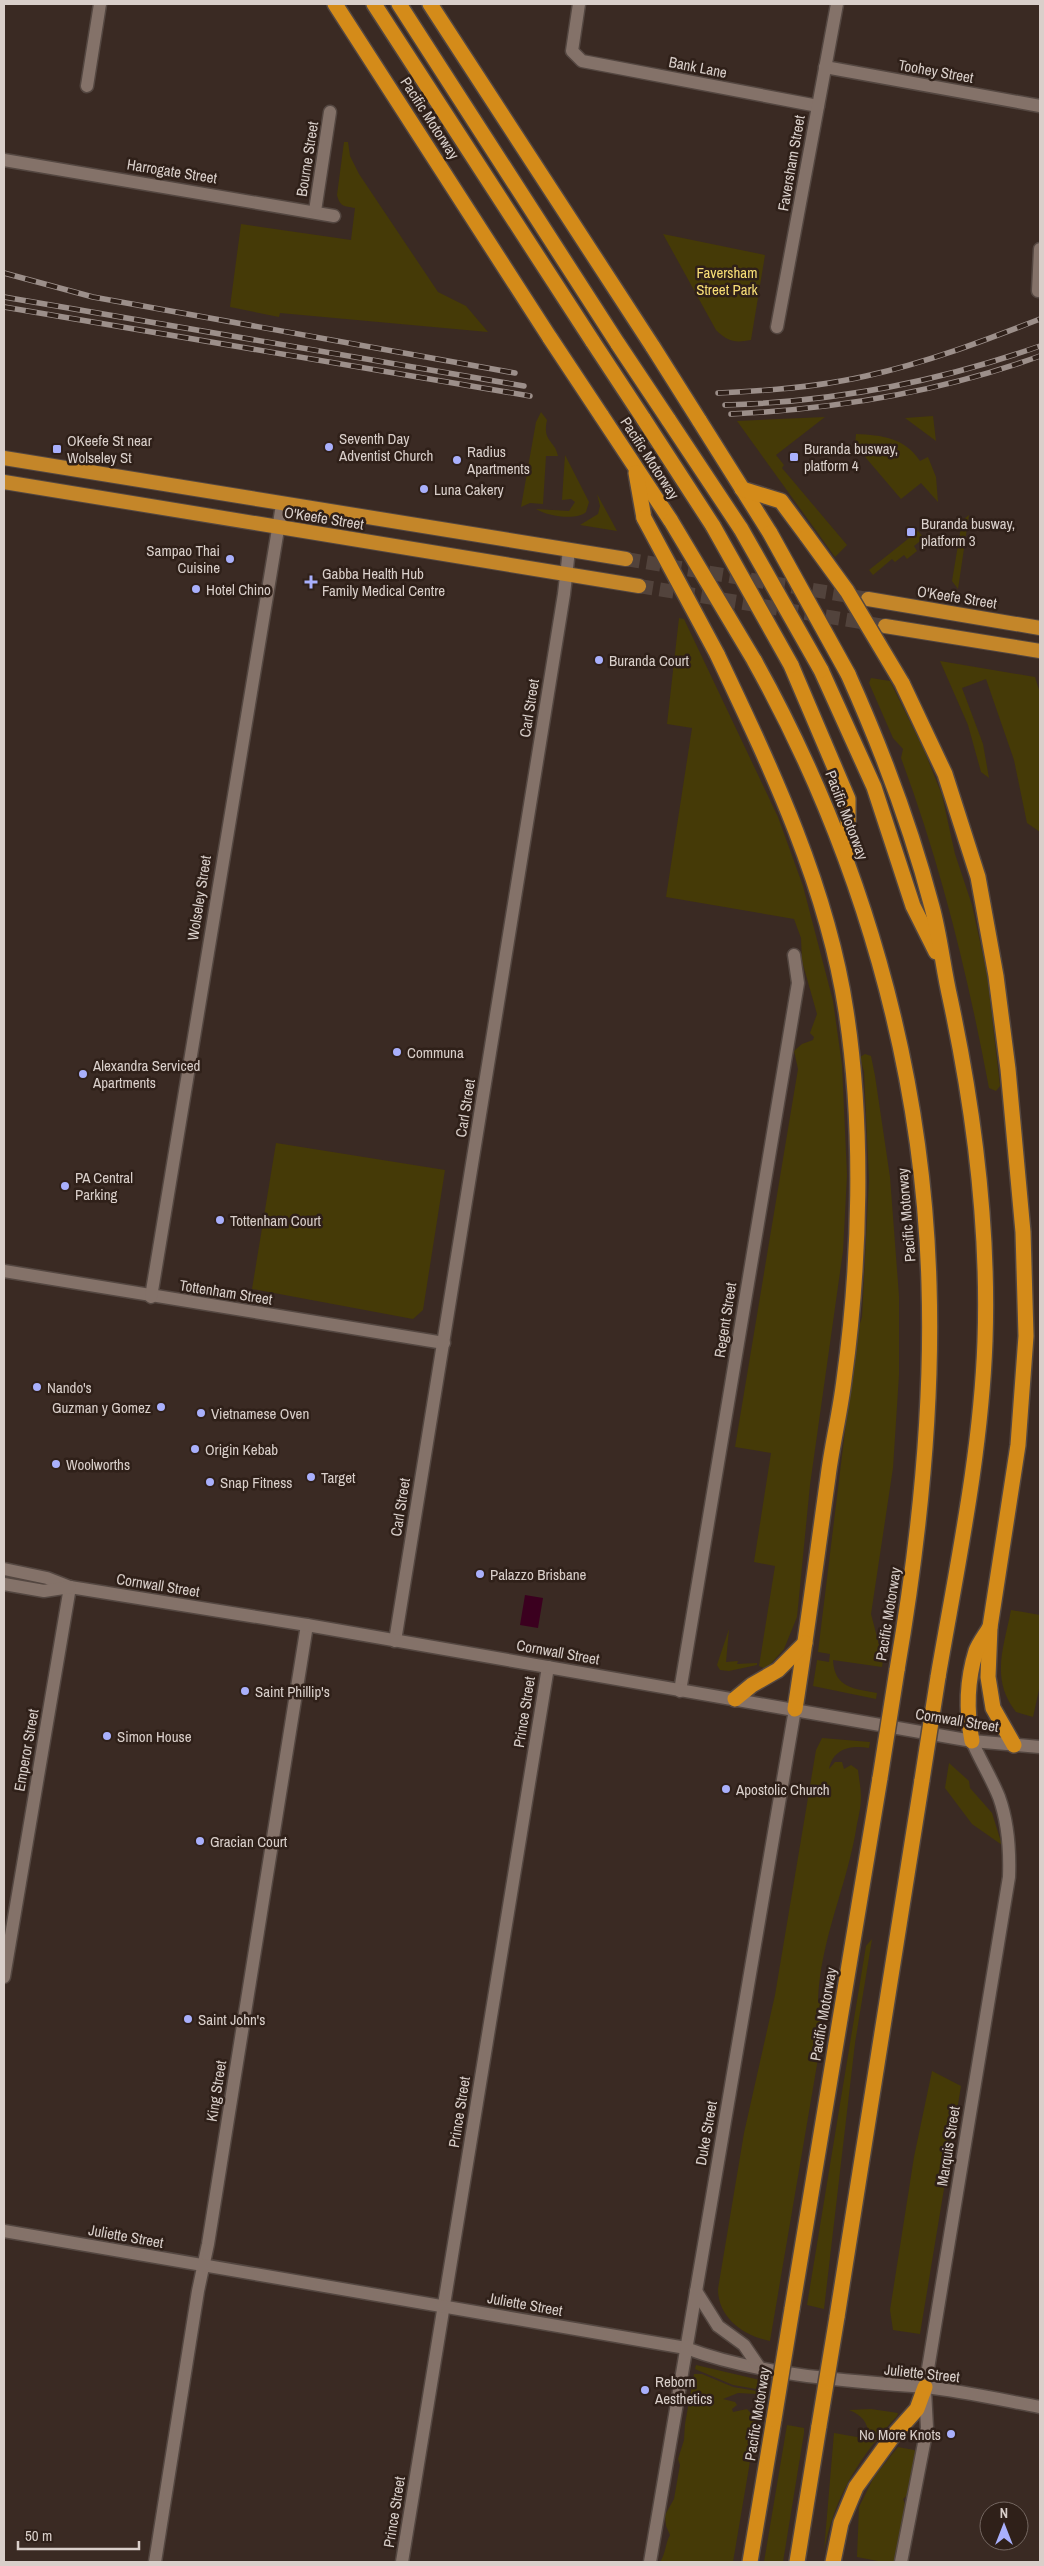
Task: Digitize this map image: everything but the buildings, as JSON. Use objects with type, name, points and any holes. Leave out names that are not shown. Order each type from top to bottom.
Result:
[{"type":"highway","name":"Pacific Motorway","points":[[334,4],[671,521],[754,660],[814,777],[848,863],[879,959],[895,1023],[919,1159],[927,1248],[930,1340],[927,1418],[918,1534],[880,1778],[750,2562]]},
{"type":"highway","points":[[374,4],[713,526],[791,665],[848,799],[848,863]]},
{"type":"highway","points":[[399,4],[618,344],[740,529],[821,670],[874,787],[913,906],[943,967]]},
{"type":"highway","points":[[430,4],[653,347],[770,533],[848,674],[885,762],[913,838],[933,910],[970,1108],[978,1163],[986,1284],[985,1342],[968,1498],[797,2562]]},
{"type":"highway","name":"O'Keefe Street","points":[[4,458],[626,560]]},
{"type":"highway","points":[[635,468],[644,518],[716,654],[751,725],[810,868],[839,972],[851,1051],[858,1172],[852,1287],[844,1380],[828,1475],[795,1709]]},
{"type":"highway","name":"O'Keefe Street","points":[[4,482],[639,586]]},
{"type":"highway","points":[[742,489],[781,501],[847,592],[902,683],[945,774],[978,876],[996,976],[1018,1167],[1025,1280],[1026,1336],[1023,1390],[1013,1492],[990,1627],[989,1693],[993,1708],[1014,1745]]},
{"type":"highway","name":"O'Keefe Street","points":[[868,599],[1040,628]]},
{"type":"highway","points":[[885,626],[1040,651]]},
{"type":"highway","points":[[972,1741],[968,1714],[970,1686],[976,1649],[990,1627]]},
{"type":"highway","points":[[734,1699],[752,1685],[778,1670],[805,1643]]},
{"type":"highway","points":[[833,2562],[841,2523],[856,2487],[893,2436],[916,2409],[925,2387]]},
{"type":"street","points":[[87,86],[100,4]]},
{"type":"street","name":"Bank Lane","points":[[579,4],[572,45],[574,55],[585,62],[818,106]]},
{"type":"street","name":"Faversham Street","points":[[778,327],[837,4]]},
{"type":"street","name":"Toohey Street","points":[[825,67],[1040,106]]},
{"type":"street","name":"Bourne Street","points":[[315,211],[330,112]]},
{"type":"street","name":"Harrogate Street","points":[[4,160],[315,211],[334,216]]},
{"type":"street","points":[[1038,291],[1040,249]]},
{"type":"street","name":"Wolseley Street","points":[[151,1297],[282,505]]},
{"type":"street","name":"Carl Street","points":[[395,1641],[569,550]]},
{"type":"street","name":"Regent Street","points":[[680,1690],[798,983],[794,955]]},
{"type":"street","name":"Tottenham Street","points":[[4,1271],[151,1297],[444,1343]]},
{"type":"street","name":"Cornwall Street","points":[[4,1568],[47,1578],[70,1587],[307,1625],[972,1741],[1040,1748]]},
{"type":"street","name":"Cornwall Street","points":[[4,1584],[44,1591],[70,1587]]},
{"type":"street","name":"Emperor Street","points":[[4,1977],[70,1587]]},
{"type":"street","name":"King Street","points":[[155,2562],[307,1625]]},
{"type":"street","name":"Prince Street","points":[[402,2562],[548,1667]]},
{"type":"street","name":"Duke Street","points":[[650,2562],[795,1709]]},
{"type":"street","name":"Marquis Street","points":[[901,2562],[927,2428],[925,2387],[1009,1877],[1007,1830],[1001,1804],[972,1741]]},
{"type":"street","name":"Juliette Street","points":[[4,2231],[686,2348],[708,2357],[835,2380],[925,2387],[1040,2407]]},
{"type":"street","points":[[696,2291],[718,2326],[744,2345],[759,2367]]},
{"type":"green space","points":[[344,142],[348,142],[350,156],[359,174],[438,292],[466,306],[488,332],[280,313],[279,317],[230,307],[241,224],[351,240],[355,208],[343,205],[337,195]]},
{"type":"green space","name":"Faversham Street Park","points":[[663,234],[765,255],[751,340],[732,341],[716,330]]},
{"type":"green space","points":[[541,412],[547,420],[547,437],[558,456],[546,456],[543,504],[530,503],[521,507],[536,422]]},
{"type":"green space","points":[[933,416],[936,441],[905,418]]},
{"type":"green space","points":[[825,417],[776,455],[784,465],[782,468],[847,545],[835,557],[737,421]]},
{"type":"green space","points":[[856,434],[875,435],[892,439],[907,447],[920,461],[928,457],[936,477],[938,502],[921,483],[901,499],[855,445]]},
{"type":"green space","points":[[565,455],[589,502],[586,512],[569,517],[541,512],[536,509],[569,511],[575,502],[571,499],[562,500]]},
{"type":"green space","points":[[597,494],[617,531],[580,525],[598,514],[600,506]]},
{"type":"green space","points":[[969,515],[958,589],[952,581],[961,527],[959,523]]},
{"type":"green space","points":[[918,531],[924,538],[914,546],[917,551],[907,559],[904,555],[895,562],[892,559],[873,575],[869,570]]},
{"type":"green space","points":[[679,618],[684,619],[778,817],[803,886],[833,1001],[842,1065],[847,1175],[843,1251],[810,1485],[797,1617],[784,1649],[766,1669],[759,1666],[775,1566],[754,1562],[771,1453],[735,1447],[798,1069],[794,1051],[802,1044],[813,1040],[814,1037],[810,1033],[817,1014],[802,961],[801,938],[794,919],[666,897],[692,728],[667,724]]},
{"type":"green space","points":[[940,661],[1035,677],[1040,693],[1040,832],[1027,823],[1014,760],[986,679],[962,688],[983,744],[989,778],[981,772],[968,725]]},
{"type":"green space","points":[[871,678],[890,681],[924,750],[942,795],[955,854],[972,905],[987,974],[1000,1086],[996,1091],[989,1088],[972,1004],[952,921],[929,839],[901,758],[903,749],[893,738],[869,683]]},
{"type":"green space","points":[[865,1054],[871,1056],[890,1177],[899,1296],[899,1375],[893,1468],[871,1614],[883,1660],[882,1667],[833,1660],[834,1669],[842,1682],[847,1686],[877,1693],[876,1699],[813,1686],[817,1660],[829,1662],[830,1654],[818,1652],[857,1333],[862,1317],[869,1180],[864,1072],[860,1057]]},
{"type":"green space","points":[[276,1143],[445,1170],[423,1310],[413,1319],[252,1289]]},
{"type":"green space","points":[[1011,1610],[1040,1615],[1040,1685],[1033,1717],[1016,1712],[1008,1700],[1003,1687],[1001,1662]]},
{"type":"green space","points":[[729,1629],[726,1662],[738,1661],[737,1664],[757,1663],[757,1665],[729,1671],[720,1670],[717,1665]]},
{"type":"green space","points":[[822,1738],[870,1742],[869,1748],[856,1747],[839,1752],[831,1762],[829,1769],[835,1762],[842,1762],[844,1769],[851,1765],[858,1770],[861,1804],[853,1846],[829,1934],[820,1978],[818,2001],[822,2004],[820,2047],[770,2341],[751,2335],[734,2324],[722,2309],[718,2289],[744,2133],[775,1995],[816,1750]]},
{"type":"green space","points":[[949,1763],[969,1781],[970,1788],[992,1813],[1002,1845],[972,1824],[945,1788]]},
{"type":"green space","points":[[872,1939],[855,2043],[824,2309],[807,2305],[866,1946]]},
{"type":"green space","points":[[932,2071],[961,2086],[920,2334],[893,2330],[890,2310],[914,2157]]},
{"type":"green space","points":[[696,2365],[764,2381],[762,2390],[733,2385],[695,2369]]},
{"type":"green space","points":[[694,2374],[702,2374],[733,2387],[757,2391],[757,2394],[738,2393],[723,2399],[735,2402],[737,2405],[732,2409],[733,2412],[747,2409],[757,2420],[733,2562],[660,2562],[670,2535],[666,2526],[665,2515],[674,2499],[680,2465],[678,2459],[684,2440]]},
{"type":"green space","points":[[871,2409],[898,2413],[871,2446],[850,2478],[834,2513],[824,2551],[834,2433],[868,2439],[868,2429],[864,2421],[849,2410]]},
{"type":"green space","points":[[787,2425],[804,2428],[804,2433],[783,2562],[764,2562]]},
{"type":"green space","points":[[898,2447],[914,2450],[918,2454],[913,2490],[903,2499],[906,2506],[906,2521],[901,2523],[907,2534],[900,2562],[883,2562],[857,2557],[859,2507],[874,2477]]},
{"type":"shaded area","points":[[525,1595],[543,1598],[538,1628],[520,1625]]},
{"type":"tunnel","points":[[626,559],[868,599]]},
{"type":"tunnel","points":[[639,586],[885,626]]},
{"type":"railway","points":[[4,273],[93,297],[515,373]]},
{"type":"railway","points":[[4,297],[524,386]]},
{"type":"railway","points":[[4,307],[530,396]]},
{"type":"railway","points":[[718,393],[793,388],[830,383],[888,371],[976,343],[1040,319]]},
{"type":"railway","points":[[725,405],[805,400],[885,388],[963,370],[1040,346]]},
{"type":"railway","points":[[731,414],[810,408],[887,397],[964,380],[1040,356]]},
{"type":"place","name":"Seventh Day Adventist Church","points":[[329,447]]},
{"type":"place","name":"OKeefe St near Wolseley St","points":[[57,449]]},
{"type":"place","name":"Buranda busway, platform 4","points":[[794,457]]},
{"type":"place","name":"Radius Apartments","points":[[457,460]]},
{"type":"place","name":"Luna Cakery","points":[[424,489]]},
{"type":"place","name":"Buranda busway, platform 3","points":[[911,532]]},
{"type":"place","name":"Sampao Thai Cuisine","points":[[230,559]]},
{"type":"place","name":"Gabba Health Hub Family Medical Centre","points":[[311,582]]},
{"type":"place","name":"Hotel Chino","points":[[196,589]]},
{"type":"place","name":"Buranda Court","points":[[599,660]]},
{"type":"place","name":"Communa","points":[[397,1052]]},
{"type":"place","name":"Alexandra Serviced Apartments","points":[[83,1074]]},
{"type":"place","name":"PA Central Parking","points":[[65,1186]]},
{"type":"place","name":"Tottenham Court","points":[[220,1220]]},
{"type":"place","name":"Nando's","points":[[37,1387]]},
{"type":"place","name":"Guzman y Gomez","points":[[161,1407]]},
{"type":"place","name":"Vietnamese Oven","points":[[201,1413]]},
{"type":"place","name":"Origin Kebab","points":[[195,1449]]},
{"type":"place","name":"Woolworths","points":[[56,1464]]},
{"type":"place","name":"Target","points":[[311,1477]]},
{"type":"place","name":"Snap Fitness","points":[[210,1482]]},
{"type":"place","name":"Palazzo Brisbane","points":[[480,1574]]},
{"type":"place","name":"Saint Phillip's","points":[[245,1691]]},
{"type":"place","name":"Simon House","points":[[107,1736]]},
{"type":"place","name":"Apostolic Church","points":[[726,1789]]},
{"type":"place","name":"Gracian Court","points":[[200,1841]]},
{"type":"place","name":"Saint John's","points":[[188,2019]]},
{"type":"place","name":"Reborn Aesthetics","points":[[645,2390]]},
{"type":"place","name":"No More Knots","points":[[951,2434]]}]
